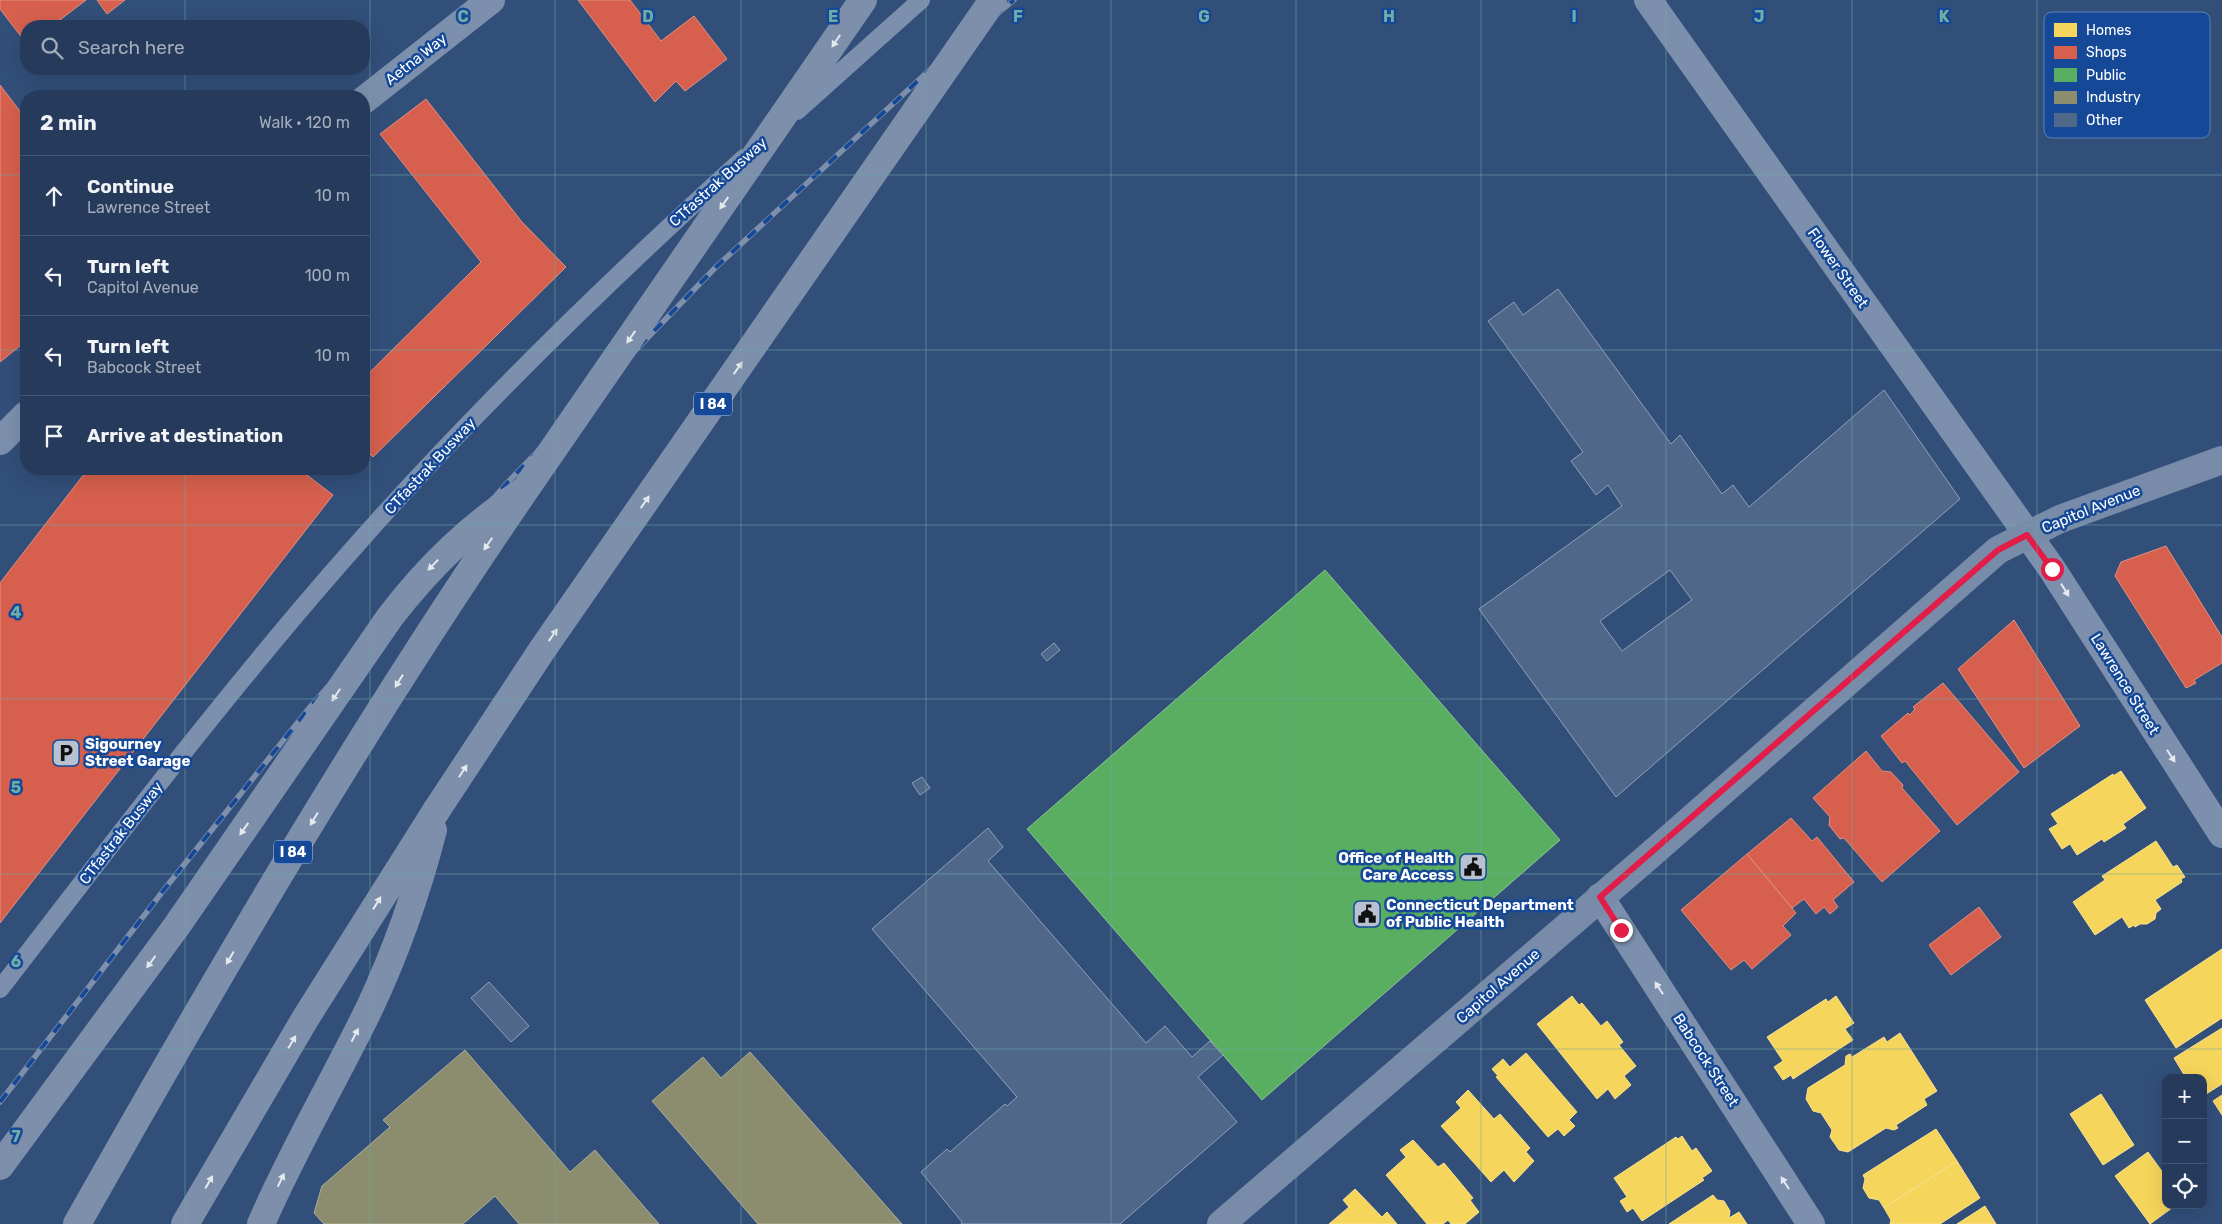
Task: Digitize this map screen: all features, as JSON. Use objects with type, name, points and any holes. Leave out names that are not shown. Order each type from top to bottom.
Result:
[{"type":"highway","name":"I 84","points":[[76,1224],[249,927],[420,648],[525,490],[863,0]]},
{"type":"highway","name":"I 84","points":[[185,1224],[306,1018],[436,811],[542,650],[993,0]]},
{"type":"highway","points":[[0,1166],[176,927],[404,598],[419,580],[466,533],[525,490]]},
{"type":"highway","points":[[261,1224],[302,1138],[369,1009],[387,967],[407,918],[424,865],[436,811]]},
{"type":"main road","name":"Capitol Avenue","points":[[1220,1224],[1297,1161],[1998,550],[2060,519],[2222,460]]},
{"type":"street","name":"Aetna Way","points":[[370,95],[491,0]]},
{"type":"street","name":"Flower Street","points":[[1648,0],[2027,535]]},
{"type":"street","points":[[0,442],[20,421]]},
{"type":"street","name":"Lawrence Street","points":[[2027,535],[2052,569],[2222,834]]},
{"type":"street","name":"Babcock Street","points":[[1600,897],[1811,1224]]},
{"type":"lane","name":"CTfastrak Busway","points":[[0,989],[137,811],[271,644],[345,558],[498,392],[589,301],[682,214],[921,0]]},
{"type":"building: Homes","points":[[2121,771],[2146,808],[2123,824],[2126,828],[2104,842],[2102,839],[2077,855],[2070,844],[2062,849],[2049,829],[2058,824],[2051,814],[2113,774],[2113,776]]},
{"type":"building: Homes","points":[[2156,841],[2173,867],[2177,865],[2185,877],[2181,879],[2182,882],[2155,900],[2161,909],[2156,913],[2155,919],[2147,924],[2140,924],[2135,927],[2134,925],[2129,928],[2122,917],[2095,935],[2073,902],[2105,880],[2102,876]]},
{"type":"building: Homes","points":[[2222,949],[2222,1018],[2176,1048],[2145,1000]]},
{"type":"building: Homes","points":[[1572,996],[1579,1005],[1582,1003],[1601,1026],[1607,1021],[1623,1042],[1619,1045],[1636,1066],[1624,1076],[1631,1085],[1615,1099],[1608,1089],[1597,1099],[1537,1024]]},
{"type":"building: Homes","points":[[1836,996],[1854,1023],[1845,1029],[1853,1040],[1793,1079],[1791,1075],[1783,1080],[1774,1067],[1783,1061],[1767,1037],[1826,999],[1828,1002]]},
{"type":"building: Homes","points":[[2222,1028],[2222,1084],[2207,1093],[2207,1074],[2184,1074],[2174,1058]]},
{"type":"building: Homes","points":[[1900,1033],[1937,1091],[1924,1099],[1927,1105],[1896,1125],[1898,1128],[1894,1130],[1886,1128],[1848,1152],[1839,1150],[1830,1137],[1832,1130],[1821,1113],[1813,1111],[1806,1099],[1808,1088],[1845,1065],[1846,1056],[1850,1054],[1852,1057],[1884,1037],[1887,1042]]},
{"type":"building: Homes","points":[[1526,1053],[1577,1112],[1569,1120],[1575,1126],[1564,1136],[1558,1129],[1548,1137],[1496,1077],[1498,1076],[1492,1069],[1503,1059],[1510,1067]]},
{"type":"building: Homes","points":[[1468,1090],[1494,1119],[1500,1114],[1530,1148],[1526,1152],[1534,1161],[1514,1182],[1504,1170],[1491,1182],[1441,1126],[1461,1108],[1456,1102]]},
{"type":"building: Homes","points":[[2101,1094],[2134,1145],[2103,1165],[2070,1114]]},
{"type":"building: Homes","points":[[2222,1095],[2222,1115],[2213,1101]]},
{"type":"building: Homes","points":[[1936,1129],[1957,1161],[1884,1208],[1879,1200],[1869,1198],[1863,1188],[1865,1179],[1863,1175]]},
{"type":"building: Homes","points":[[1682,1136],[1692,1151],[1696,1148],[1712,1171],[1702,1178],[1704,1180],[1642,1221],[1633,1208],[1627,1212],[1620,1201],[1627,1197],[1614,1178],[1676,1137],[1678,1139]]},
{"type":"building: Homes","points":[[1413,1140],[1438,1167],[1444,1163],[1473,1198],[1470,1200],[1479,1212],[1465,1224],[1451,1224],[1448,1220],[1443,1224],[1427,1224],[1386,1175],[1406,1157],[1400,1150]]},
{"type":"building: Homes","points":[[2148,1152],[2162,1171],[2162,1209],[2171,1209],[2150,1224],[2115,1176]]},
{"type":"building: Homes","points":[[1957,1161],[1980,1198],[1940,1224],[1890,1224],[1891,1220],[1884,1208]]},
{"type":"building: Homes","points":[[1355,1189],[1382,1217],[1387,1212],[1397,1224],[1329,1224],[1349,1207],[1343,1200]]},
{"type":"building: Homes","points":[[1713,1195],[1717,1200],[1724,1201],[1730,1211],[1729,1218],[1739,1212],[1747,1224],[1669,1224]]},
{"type":"building: Homes","points":[[1985,1206],[1996,1224],[1957,1224]]},
{"type":"building: Shops","points":[[0,0],[86,0],[60,20],[20,20],[20,35],[0,9]]},
{"type":"building: Shops","points":[[97,0],[125,0],[107,14]]},
{"type":"building: Shops","points":[[578,0],[630,0],[661,41],[694,16],[727,59],[685,91],[676,81],[655,102]]},
{"type":"building: Shops","points":[[0,85],[20,111],[20,346],[0,362]]},
{"type":"building: Shops","points":[[426,99],[522,222],[566,267],[373,457],[370,454],[370,372],[481,262],[380,134]]},
{"type":"building: Shops","name":"Sigourney Street Garage","points":[[83,475],[307,475],[333,495],[0,923],[0,583]]},
{"type":"building: Shops","points":[[2166,546],[2222,637],[2222,663],[2194,680],[2196,683],[2186,688],[2115,576],[2121,562]]},
{"type":"building: Shops","points":[[2014,620],[2080,726],[2024,768],[1958,669]]},
{"type":"building: Shops","points":[[1943,683],[2019,772],[1957,825],[1905,761],[1902,763],[1881,736],[1908,713],[1910,715],[1915,709],[1913,707]]},
{"type":"building: Shops","points":[[1866,751],[1882,771],[1891,772],[1903,785],[1902,788],[1940,831],[1882,882],[1844,838],[1840,839],[1829,825],[1830,817],[1813,798]]},
{"type":"building: Shops","points":[[1791,818],[1812,841],[1817,837],[1854,882],[1833,900],[1838,907],[1830,914],[1824,907],[1816,914],[1804,899],[1792,908],[1747,854]]},
{"type":"building: Shops","points":[[1747,854],[1796,913],[1783,926],[1791,935],[1752,969],[1744,960],[1731,970],[1681,910]]},
{"type":"building: Shops","points":[[1979,907],[2001,937],[1951,975],[1929,945]]},
{"type":"building: Public","points":[[1325,570],[1560,840],[1262,1100],[1027,829]]},
{"type":"building: Industry","points":[[465,1050],[570,1172],[595,1150],[659,1224],[519,1224],[495,1196],[463,1224],[324,1224],[314,1213],[322,1186],[390,1127],[383,1120]]},
{"type":"building: Industry","points":[[750,1052],[902,1224],[758,1224],[652,1101],[703,1057],[721,1078]]},
{"type":"building: Other","points":[[1558,289],[1671,444],[1680,435],[1722,494],[1733,485],[1749,507],[1884,390],[1960,499],[1616,797],[1479,609],[1622,506],[1608,485],[1596,495],[1571,461],[1583,452],[1488,321],[1514,302],[1523,315]],"holes":[[[1670,570],[1692,600],[1622,651],[1600,621]]]},
{"type":"building: Other","points":[[1054,643],[1060,650],[1047,661],[1041,654]]},
{"type":"building: Other","points":[[922,777],[930,788],[920,795],[912,783]]},
{"type":"building: Other","points":[[988,828],[1003,847],[988,861],[1146,1043],[1165,1026],[1192,1057],[1210,1041],[1223,1055],[1198,1077],[1237,1122],[1120,1224],[961,1224],[962,1222],[921,1172],[947,1149],[950,1152],[1005,1104],[1007,1106],[1017,1097],[872,929]]},
{"type":"building: Other","points":[[489,982],[529,1026],[511,1042],[471,998]]},
{"type":"railway","points":[[0,1102],[163,891],[310,707],[507,483],[715,268],[935,65],[1014,0]]},
{"type":"place","name":"Sigourney Street Garage","points":[[66,753]]},
{"type":"place","name":"Office of Health Care Access","points":[[1473,867]]},
{"type":"place","name":"Connecticut Department of Public Health","points":[[1367,914]]},
{"type":"route","points":[[1621,930],[1600,897],[1998,550],[2027,535],[2052,569]]}]
